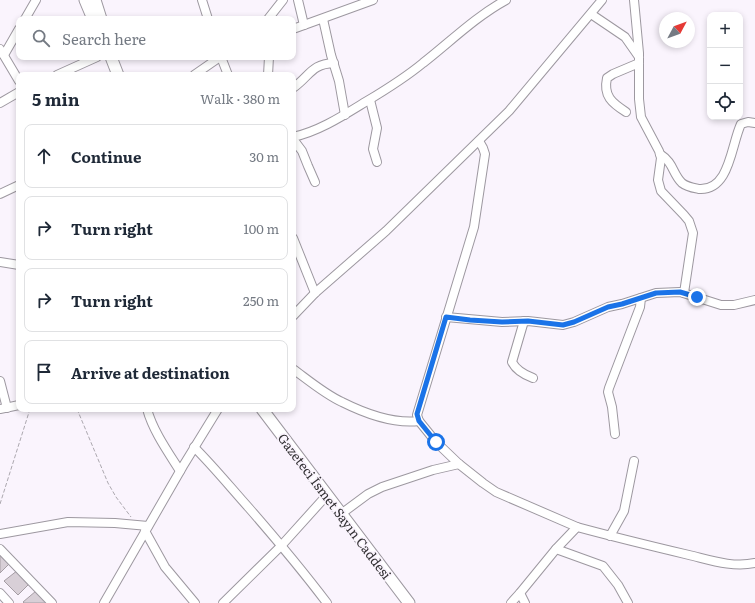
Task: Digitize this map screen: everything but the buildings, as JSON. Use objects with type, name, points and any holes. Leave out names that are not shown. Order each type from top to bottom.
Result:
[{"type":"street","points":[[27,16],[36,0]]},
{"type":"street","points":[[84,0],[92,16]]},
{"type":"street","points":[[95,0],[100,16]]},
{"type":"street","points":[[202,0],[207,16]]},
{"type":"street","points":[[270,16],[283,0]]},
{"type":"street","points":[[298,0],[304,25]]},
{"type":"street","points":[[296,28],[373,0]]},
{"type":"street","points":[[296,137],[345,115],[395,84],[423,64],[492,8],[506,0]]},
{"type":"street","points":[[296,313],[315,293],[386,231],[509,112],[602,0]]},
{"type":"street","points":[[634,0],[639,60],[639,99],[641,117],[660,154],[661,158],[658,180],[661,191],[684,215],[689,222],[693,233],[684,293]]},
{"type":"street","points":[[591,14],[625,37],[639,60]]},
{"type":"street","points":[[322,19],[339,81],[345,115]]},
{"type":"street","points":[[16,33],[2,52],[16,76]]},
{"type":"street","points":[[64,72],[90,60]]},
{"type":"street","points":[[112,60],[117,72]]},
{"type":"street","points":[[198,72],[216,60]]},
{"type":"street","points":[[222,60],[227,72]]},
{"type":"street","points":[[268,60],[268,72]]},
{"type":"street","points":[[626,112],[609,98],[605,88],[606,78],[639,60]]},
{"type":"street","points":[[296,86],[314,68],[324,63],[334,63]]},
{"type":"street","points":[[0,103],[16,94]]},
{"type":"street","points":[[370,100],[377,128],[373,149],[377,162]]},
{"type":"street","points":[[660,154],[667,159],[677,177],[683,184],[692,188],[709,188],[722,178],[730,160],[741,124],[748,122],[755,123]]},
{"type":"street","points":[[296,142],[302,151],[315,182]]},
{"type":"street","points":[[479,142],[485,154],[474,227],[417,414],[419,421],[436,442],[459,464],[496,492],[577,527],[723,562],[745,565],[755,563]]},
{"type":"street","points":[[0,194],[16,186]]},
{"type":"street","points":[[296,246],[315,293]]},
{"type":"street","points":[[0,262],[16,265]]},
{"type":"street","points":[[446,317],[502,322],[524,321],[563,325],[574,322],[608,307],[656,293],[684,293],[720,305],[734,305],[755,300]]},
{"type":"street","points":[[615,434],[612,407],[608,392],[640,307],[641,298]]},
{"type":"street","points":[[524,321],[512,362],[514,366],[526,375],[533,378]]},
{"type":"street","points":[[296,372],[341,402],[394,420],[409,422],[419,421]]},
{"type":"street","points":[[0,381],[4,408],[16,406]]},
{"type":"street","points":[[148,412],[160,438],[180,471]]},
{"type":"street","points":[[104,603],[194,447],[216,412]]},
{"type":"street","name":"Gazeteci İsmet Sayın Caddesi","points":[[264,412],[409,603]]},
{"type":"street","points":[[194,447],[210,463],[281,546],[327,603]]},
{"type":"street","points":[[610,536],[624,511],[634,461]]},
{"type":"street","points":[[341,514],[368,494],[382,487],[433,470],[459,464]]},
{"type":"street","points":[[223,603],[281,546],[327,495]]},
{"type":"street","points":[[0,534],[68,522],[115,523],[134,525],[146,529],[165,567],[195,603]]},
{"type":"street","points":[[511,603],[556,549],[577,527]]},
{"type":"street","points":[[0,549],[52,603]]},
{"type":"street","points":[[556,549],[603,566],[618,585],[628,603]]},
{"type":"street","points":[[520,593],[525,603]]},
{"type":"street","points":[[1,595],[9,603]]},
{"type":"path","points":[[0,504],[29,412]]},
{"type":"path","points":[[78,412],[108,483],[116,497],[130,515],[134,525]]},
{"type":"route","points":[[436,442],[425,430],[419,421],[417,414],[446,317],[502,322],[528,321],[563,325],[574,322],[608,307],[656,293],[680,292],[697,297]]}]
